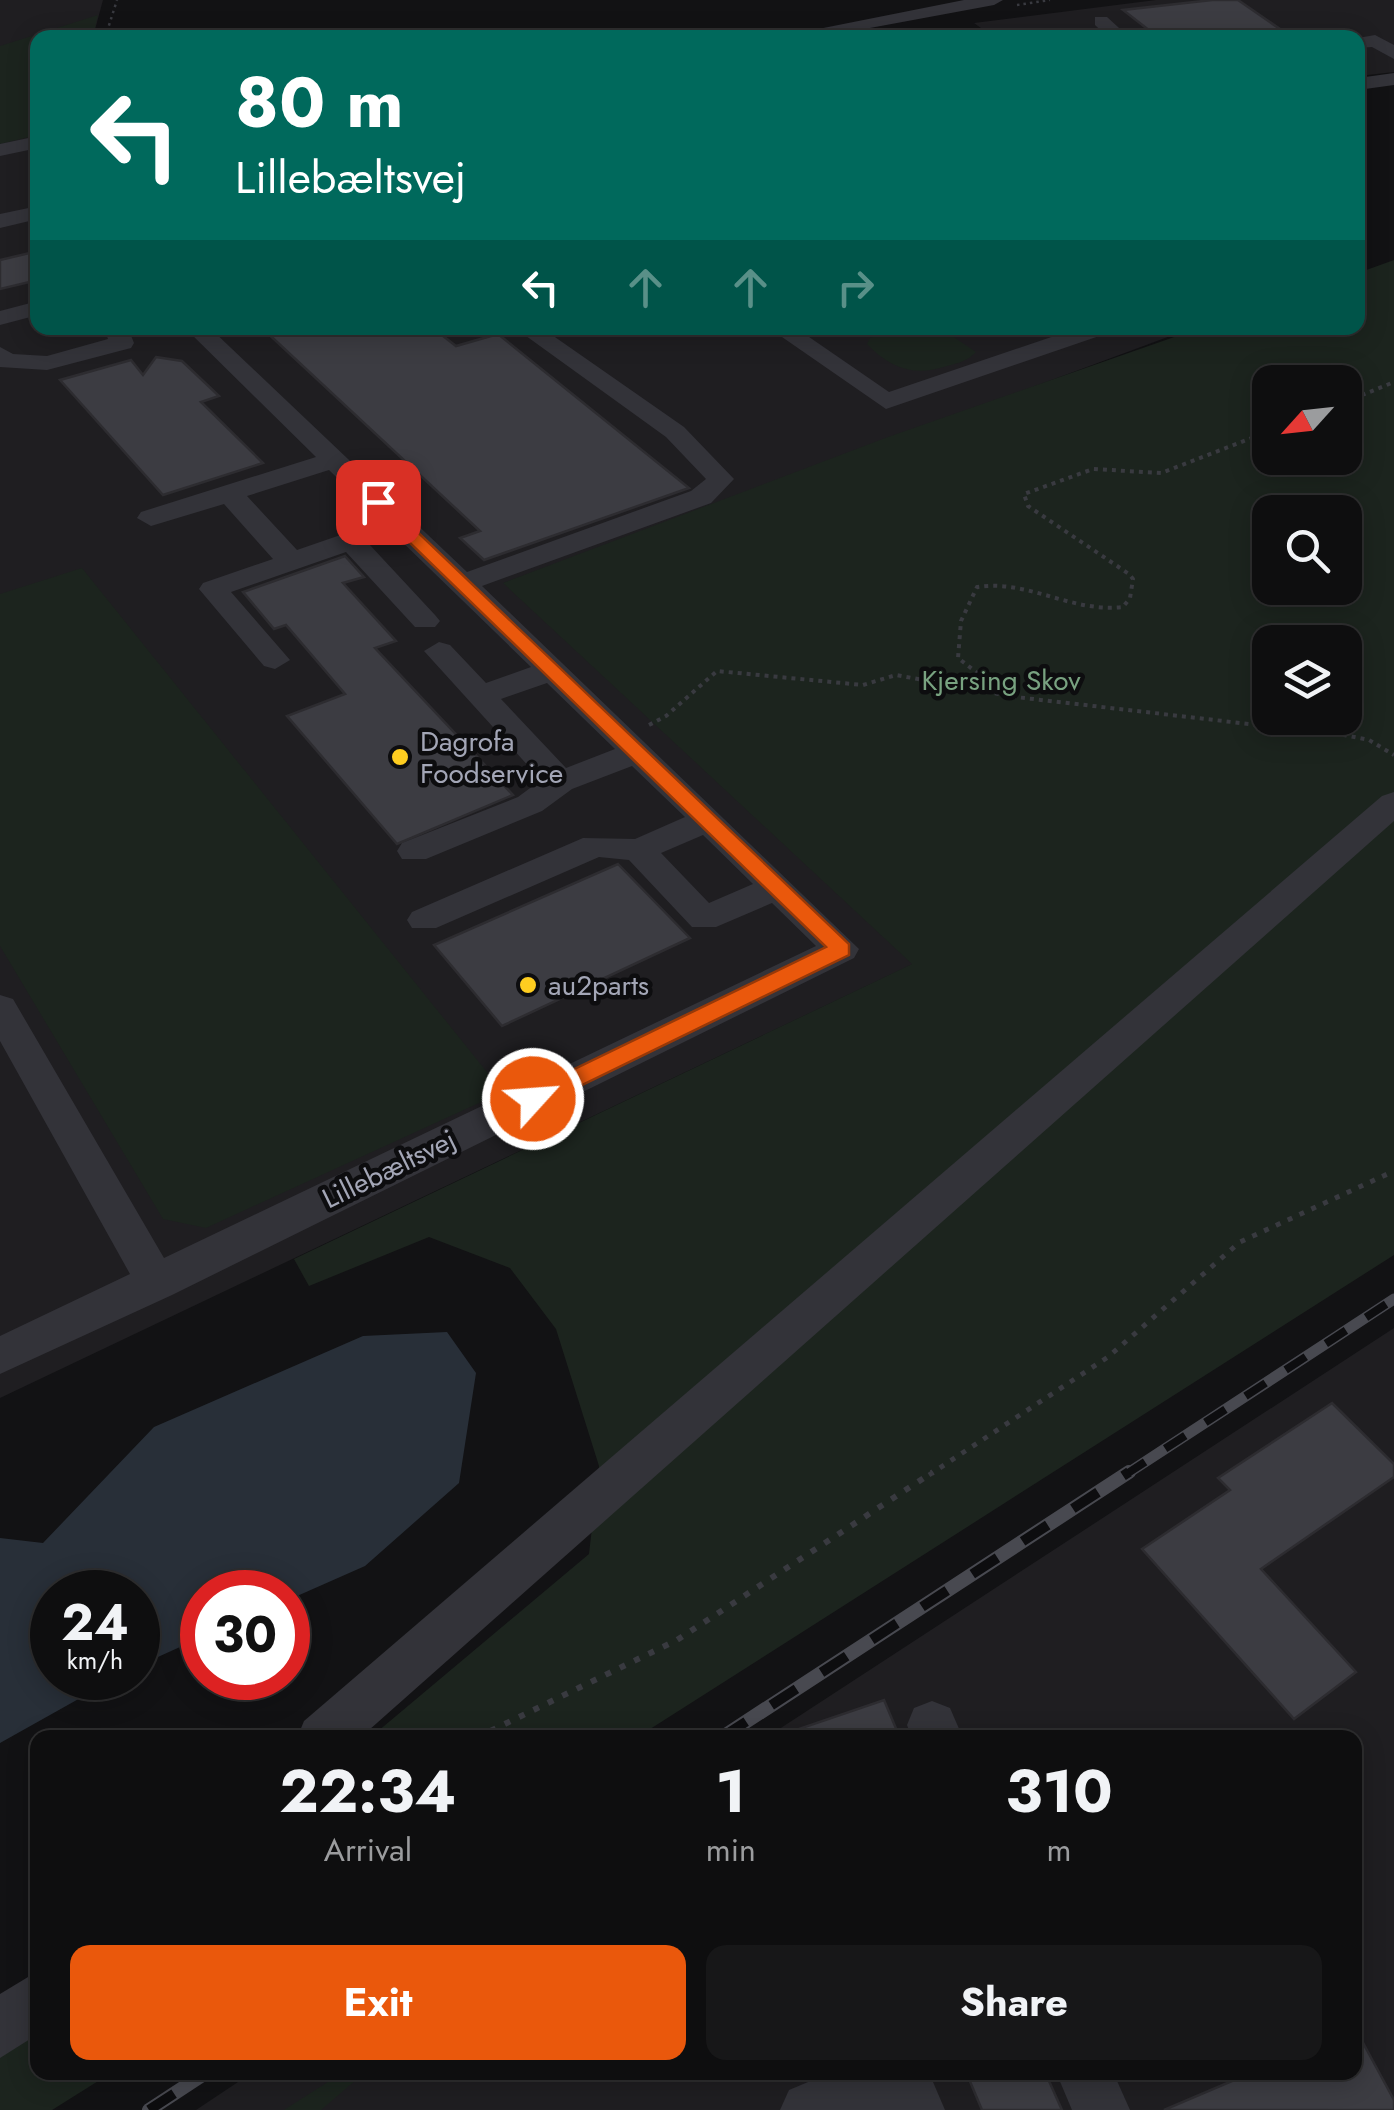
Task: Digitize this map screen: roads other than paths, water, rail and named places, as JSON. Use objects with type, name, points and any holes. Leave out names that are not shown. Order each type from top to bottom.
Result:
[{"type":"street","points":[[827,30],[994,0]]},
{"type":"street","points":[[1100,21],[1111,30]]},
{"type":"street","points":[[1365,43],[1375,41],[1394,53]]},
{"type":"street","points":[[1365,83],[1394,79]]},
{"type":"street","points":[[0,150],[30,144]]},
{"type":"street","points":[[0,221],[30,214]]},
{"type":"street","points":[[0,302],[30,294]]},
{"type":"street","points":[[0,318],[30,310]]},
{"type":"street","points":[[0,354],[6,360],[47,363],[122,343],[119,335]]},
{"type":"street","name":"Lillebæltsvej","points":[[0,1356],[841,949],[204,335]]},
{"type":"street","points":[[462,584],[701,497],[720,478],[675,432],[537,335]]},
{"type":"street","points":[[791,335],[886,400],[1079,335]]},
{"type":"street","points":[[152,518],[334,460]]},
{"type":"street","points":[[229,493],[290,560]]},
{"type":"street","points":[[275,660],[213,589],[400,524]]},
{"type":"street","points":[[350,540],[425,621]]},
{"type":"street","points":[[438,651],[562,782]]},
{"type":"street","points":[[480,696],[550,670]]},
{"type":"street","points":[[414,850],[530,804],[630,745]]},
{"type":"street","points":[[331,1730],[1394,803]]},
{"type":"street","points":[[424,920],[595,846],[639,850],[708,820]]},
{"type":"street","points":[[639,850],[704,919],[776,888]]},
{"type":"street","points":[[0,1008],[156,1282]]},
{"type":"street","points":[[0,2030],[30,2005]]},
{"type":"street","points":[[1087,2080],[1100,2110]]},
{"type":"street","points":[[808,2110],[879,2082],[913,2102],[916,2110]]},
{"type":"railway","points":[[1125,1475],[1394,1299]]},
{"type":"railway","points":[[733,1730],[1129,1472]]},
{"type":"railway","points":[[149,2110],[195,2080]]},
{"type":"place","name":"Dagrofa Foodservice","points":[[400,757]]},
{"type":"place","name":"au2parts","points":[[528,985]]},
{"type":"park label","name":"Kjersing Skov","points":[[1001,680]]}]
